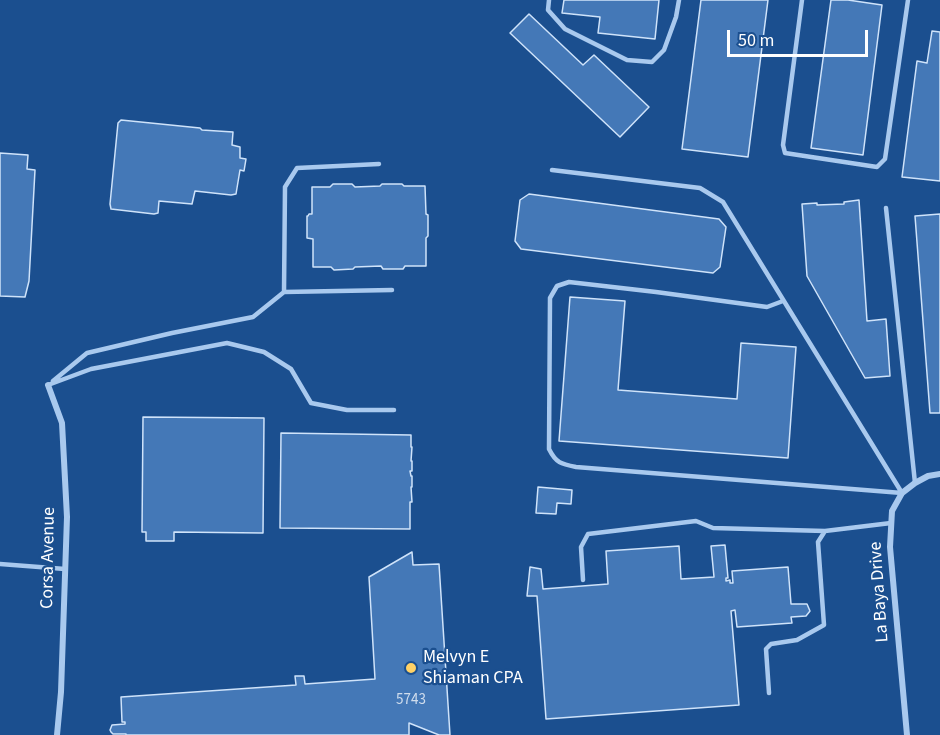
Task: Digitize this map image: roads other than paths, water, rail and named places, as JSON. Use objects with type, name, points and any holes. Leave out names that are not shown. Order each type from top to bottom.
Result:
[{"type":"street","name":"Corsa Avenue","points":[[48,385],[62,423],[67,517],[61,692],[57,735]]},
{"type":"street","name":"La Baya Drive","points":[[906,735],[890,547],[892,511],[902,494],[915,483],[928,476],[940,474]]},
{"type":"lane","points":[[549,0],[548,10],[565,29],[627,60],[652,62],[664,50],[676,17],[678,0]]},
{"type":"lane","points":[[802,0],[783,145],[785,153],[878,167],[885,159],[909,0]]},
{"type":"lane","points":[[284,292],[285,187],[297,168],[379,164]]},
{"type":"lane","points":[[552,170],[700,188],[723,202],[902,494]]},
{"type":"lane","points":[[886,208],[915,483]]},
{"type":"lane","points":[[783,301],[767,307],[569,282],[557,286],[550,298],[549,449],[553,458],[562,464],[576,467],[902,494]]},
{"type":"lane","points":[[48,385],[87,353],[253,317],[284,292],[392,290]]},
{"type":"lane","points":[[48,385],[91,369],[226,343],[264,352],[291,369],[311,403],[347,410],[394,410]]},
{"type":"lane","points":[[583,580],[581,547],[588,534],[696,521],[712,528],[825,531],[891,524]]},
{"type":"lane","points":[[769,693],[766,649],[771,644],[797,640],[824,625],[818,542],[825,531]]},
{"type":"lane","points":[[0,564],[65,569]]},
{"type":"place","name":"Melvyn E Shiaman CPA","points":[[411,668]]}]
